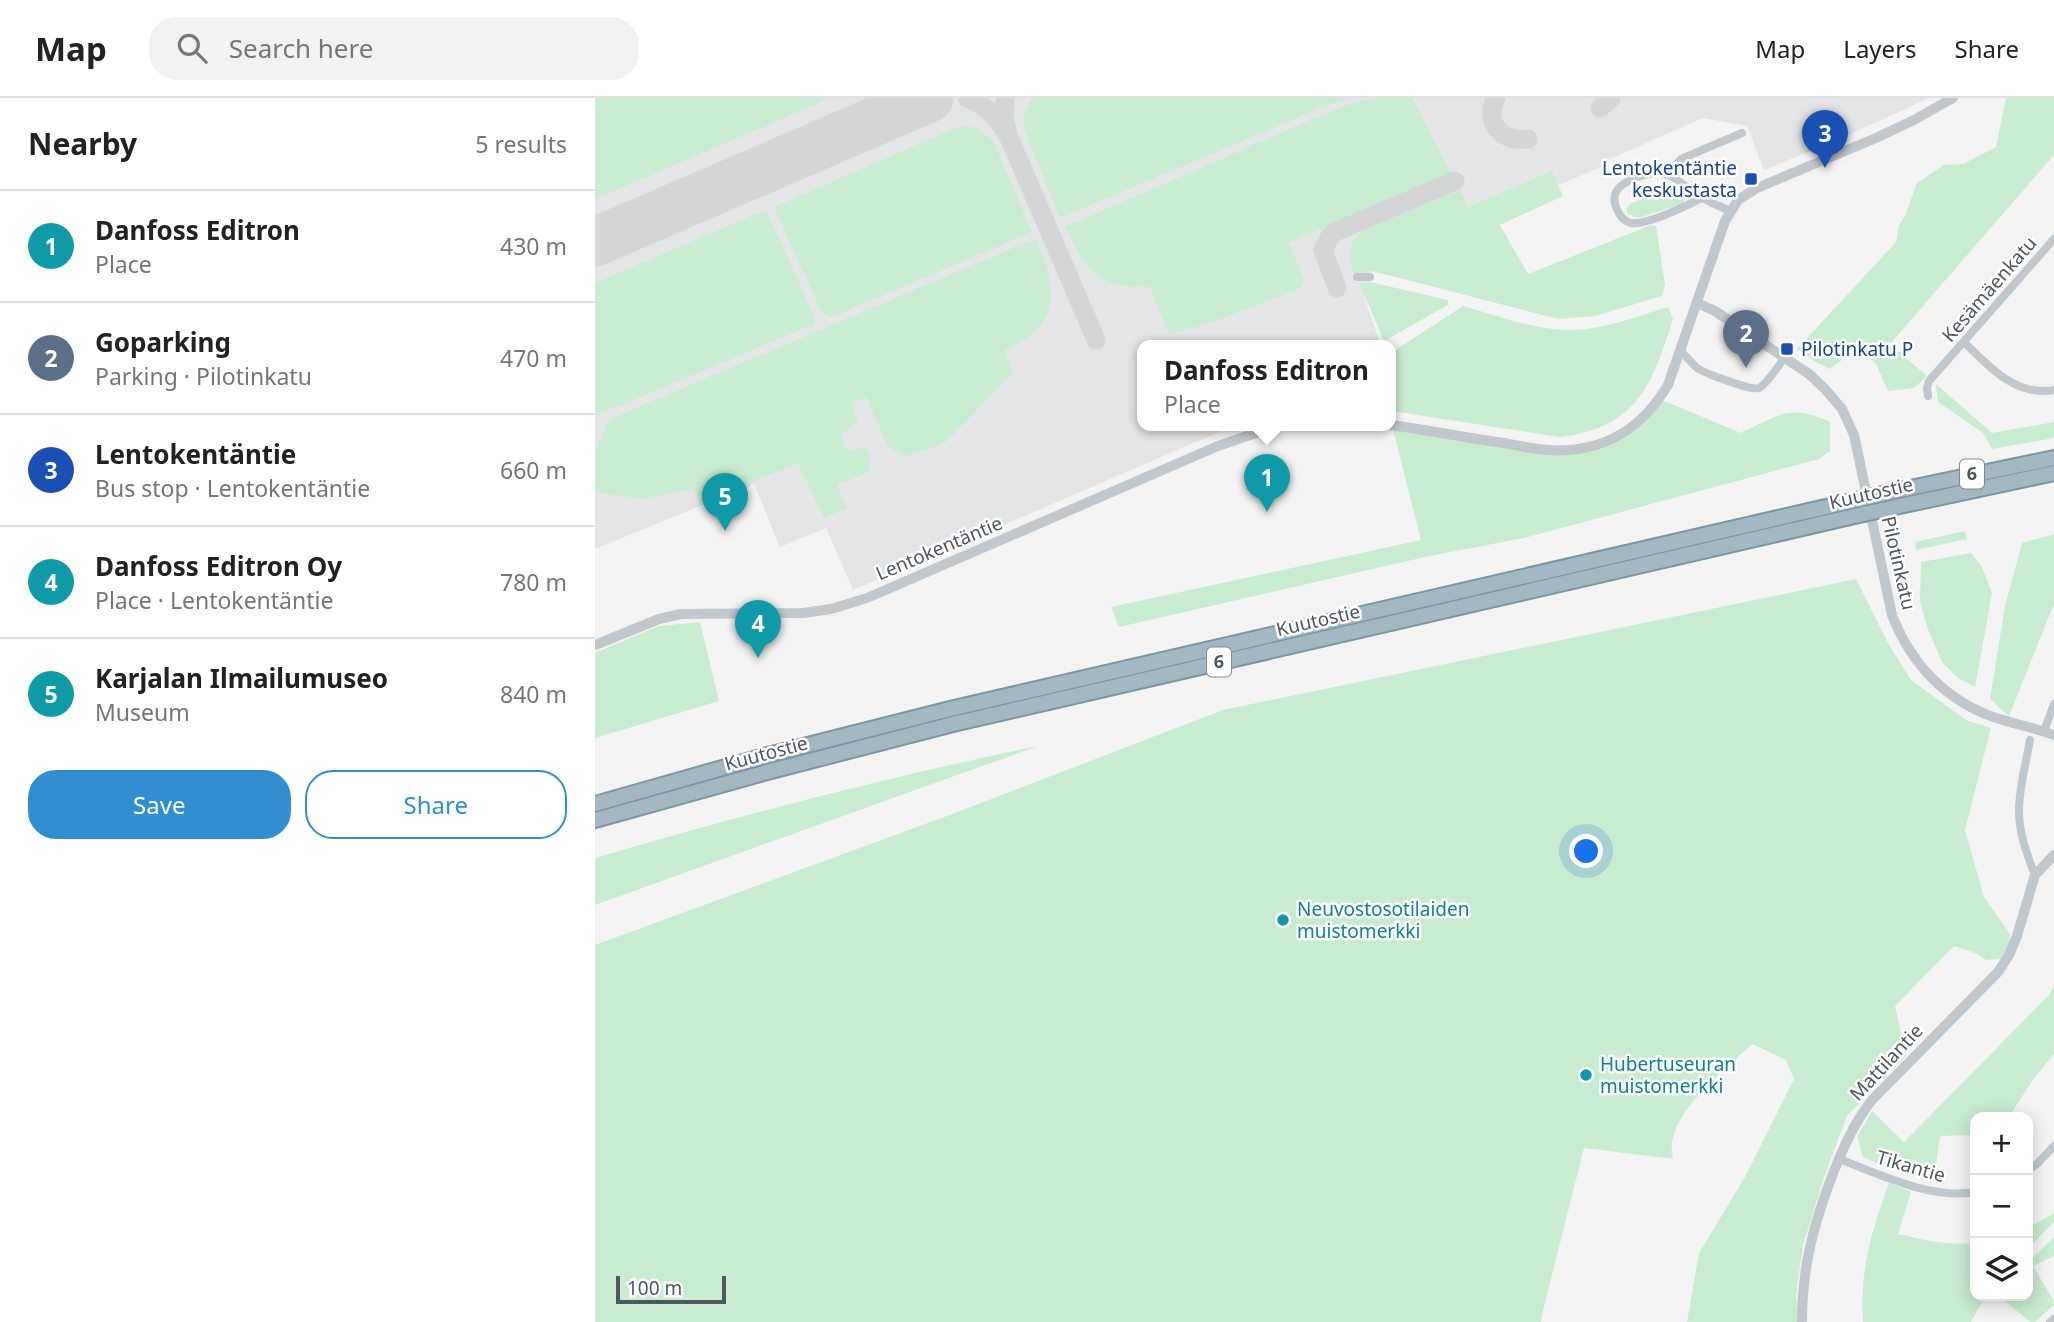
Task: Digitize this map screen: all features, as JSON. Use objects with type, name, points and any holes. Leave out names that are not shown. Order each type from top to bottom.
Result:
[{"type":"highway","name":"Kuutostie","points":[[595,804],[768,755],[950,709],[1891,492],[2054,458]]},
{"type":"highway","name":"Kuutostie","points":[[595,820],[953,724],[2054,473]]},
{"type":"street","points":[[1396,426],[1554,450],[1590,447],[1608,441],[1638,424],[1668,385],[1730,211],[1738,200],[1746,194],[1889,132],[1953,98]]},
{"type":"street","points":[[1670,175],[1675,164],[1681,159],[1742,133]]},
{"type":"street","points":[[1702,198],[1661,216],[1634,223],[1621,218],[1616,202],[1616,190],[1647,174],[1670,175],[1702,198],[1730,211]]},
{"type":"street","name":"Kesämäenkatu","points":[[1928,396],[1929,381],[2054,239]]},
{"type":"street","points":[[1357,277],[1370,277]]},
{"type":"street","name":"Pilotinkatu","points":[[1697,303],[1715,311],[1809,374],[1842,409],[1854,435],[1892,615],[1900,637],[1913,658],[1941,688],[1970,707],[1994,718],[2049,733]]},
{"type":"street","points":[[1964,342],[2008,381],[2028,391],[2054,390]]},
{"type":"street","points":[[1680,352],[1704,372],[1752,389],[1762,385],[1785,358]]},
{"type":"street","name":"Lentokentäntie","points":[[595,645],[659,619],[681,614],[803,612],[831,609],[867,598],[1218,446],[1263,431]]},
{"type":"street","points":[[2049,733],[2054,704]]},
{"type":"street","points":[[2030,740],[2019,811],[2027,855],[2035,874]]},
{"type":"street","name":"Mattilantie","points":[[1802,1322],[1802,1294],[1810,1239],[1848,1136],[1872,1100],[1998,972],[2017,936],[2035,874],[2054,855]]},
{"type":"street","points":[[2033,1167],[2054,1146]]},
{"type":"street","name":"Tikantie","points":[[1839,1159],[1924,1189],[1945,1193],[1970,1192]]},
{"type":"shaded area","points":[[595,98],[1929,98],[1764,170],[1747,126],[1703,118],[1603,162],[1604,166],[1558,185],[1557,183],[1370,271],[1370,292],[1364,296],[1379,340],[1137,340],[1137,431],[1221,431],[853,590],[826,528],[780,547],[754,484],[595,549]]},
{"type":"green space","points":[[595,98],[830,98],[595,199]]},
{"type":"green space","points":[[1032,98],[1349,98],[1060,218],[1024,129],[1024,115]]},
{"type":"green space","points":[[1379,98],[1412,98],[1451,173],[1288,243],[1305,281],[1301,288],[1215,321],[1169,335],[1150,287],[1116,284],[1095,274],[1081,256],[1065,227],[1327,113],[1357,102]]},
{"type":"green space","points":[[2006,98],[2054,98],[2054,155],[1890,344],[1927,376],[1914,388],[1888,391],[1876,364],[1859,347],[1830,369],[1797,349],[1896,242],[1899,225],[1917,183],[1944,165],[1963,164],[1996,147]]},
{"type":"green space","points":[[966,126],[977,128],[993,141],[1032,232],[831,317],[822,313],[774,207],[953,129]]},
{"type":"green space","points":[[1552,171],[1563,196],[1500,225],[1528,274],[1651,225],[1656,226],[1665,285],[1662,296],[1595,316],[1558,319],[1388,275],[1370,271],[1354,273],[1350,260],[1351,248],[1357,237],[1367,229],[1460,190],[1468,207]]},
{"type":"green space","points":[[1671,187],[1686,194],[1682,204],[1641,217],[1627,213],[1626,209],[1630,204]]},
{"type":"green space","points":[[766,210],[815,318],[814,324],[595,414],[595,283]]},
{"type":"green space","points":[[1035,239],[1049,275],[1051,299],[1043,322],[1033,333],[1004,350],[1013,373],[947,441],[906,456],[888,447],[866,397],[851,403],[858,421],[840,436],[846,450],[866,448],[871,459],[868,472],[837,485],[847,508],[824,518],[798,463],[705,501],[692,489],[642,499],[595,492],[595,454],[608,420]]},
{"type":"green space","points":[[1370,282],[1448,300],[1448,305],[1384,340],[1360,285]]},
{"type":"green space","points":[[1463,306],[1518,322],[1560,330],[1598,327],[1668,307],[1673,319],[1648,383],[1624,413],[1607,424],[1586,432],[1560,437],[1396,412],[1396,350]]},
{"type":"green space","points":[[1936,384],[1992,433],[2054,422],[2054,438],[1992,449],[1983,433],[1938,402]]},
{"type":"green space","points":[[1658,401],[1667,402],[1741,433],[1784,414],[1804,413],[1830,422],[1830,451],[1819,459],[1528,537],[1425,557],[1119,627],[1111,607],[1421,540],[1394,431],[1396,431],[1396,426],[1554,450],[1608,441]]},
{"type":"green space","points":[[1965,531],[1967,539],[1916,550],[1915,542]]},
{"type":"green space","points":[[2054,534],[2054,604],[2009,716],[1990,699],[2005,606],[2022,543]]},
{"type":"green space","points":[[1971,553],[1982,567],[1992,593],[1975,687],[1958,678],[1942,662],[1927,627],[1920,601],[1921,562]]},
{"type":"green space","points":[[1856,579],[1888,643],[1911,680],[1966,720],[1991,728],[1965,830],[1984,897],[2010,934],[2009,950],[1999,959],[1986,960],[1978,954],[1954,946],[1895,1006],[1906,1056],[1847,1116],[1803,1245],[1796,1295],[1798,1322],[1687,1322],[1699,1253],[1745,1177],[1794,1079],[1786,1060],[1752,1044],[1712,1081],[1686,1111],[1672,1143],[1673,1159],[1584,1148],[1541,1322],[595,1322],[595,945],[947,816],[1223,710]]},
{"type":"green space","points":[[700,622],[719,701],[595,738],[595,653],[659,626]]},
{"type":"green space","points":[[1038,746],[595,905],[595,858],[815,798]]},
{"type":"green space","points":[[2054,986],[2054,1054],[2012,1112],[1970,1112],[1970,1135],[1940,1136],[1934,1180],[1893,1170],[1863,1157],[1857,1137],[1872,1111],[1904,1142],[2049,995]]},
{"type":"green space","points":[[1889,1183],[1911,1192],[1898,1234],[1946,1243],[1970,1244],[1970,1301],[1983,1301],[1971,1322],[1863,1322],[1865,1267]]},
{"type":"green space","points":[[2054,1213],[2054,1222],[2033,1244],[2033,1225]]},
{"type":"green space","points":[[2054,1237],[2054,1256],[2033,1266],[2033,1258]]},
{"type":"green space","points":[[2033,1266],[2054,1305],[2035,1322],[2030,1322],[2005,1301],[2033,1301]]},
{"type":"taxiway","points":[[923,101],[931,98]]},
{"type":"taxiway","points":[[967,98],[991,113],[1008,135],[1004,118],[1005,98]]},
{"type":"taxiway","points":[[1496,98],[1492,115],[1497,129],[1510,138],[1528,139]]},
{"type":"taxiway","points":[[1600,108],[1611,98]]},
{"type":"taxiway","points":[[1008,135],[1096,340]]},
{"type":"taxiway","points":[[1337,288],[1323,250],[1335,232],[1455,181]]},
{"type":"runway","points":[[595,242],[929,98]]},
{"type":"place","name":"Lentokentäntie","points":[[1825,168]]},
{"type":"place","name":"Lentokentäntie keskustasta","points":[[1751,179]]},
{"type":"place","name":"Pilotinkatu P","points":[[1787,349]]},
{"type":"place","name":"Goparking","points":[[1746,368]]},
{"type":"place","name":"Danfoss Editron","points":[[1267,512]]},
{"type":"place","name":"Karjalan Ilmailumuseo","points":[[725,531]]},
{"type":"place","name":"Danfoss Editron Oy","points":[[758,658]]},
{"type":"place","name":"Neuvostosotilaiden muistomerkki","points":[[1283,920]]},
{"type":"place","name":"Hubertuseuran muistomerkki","points":[[1586,1075]]}]
